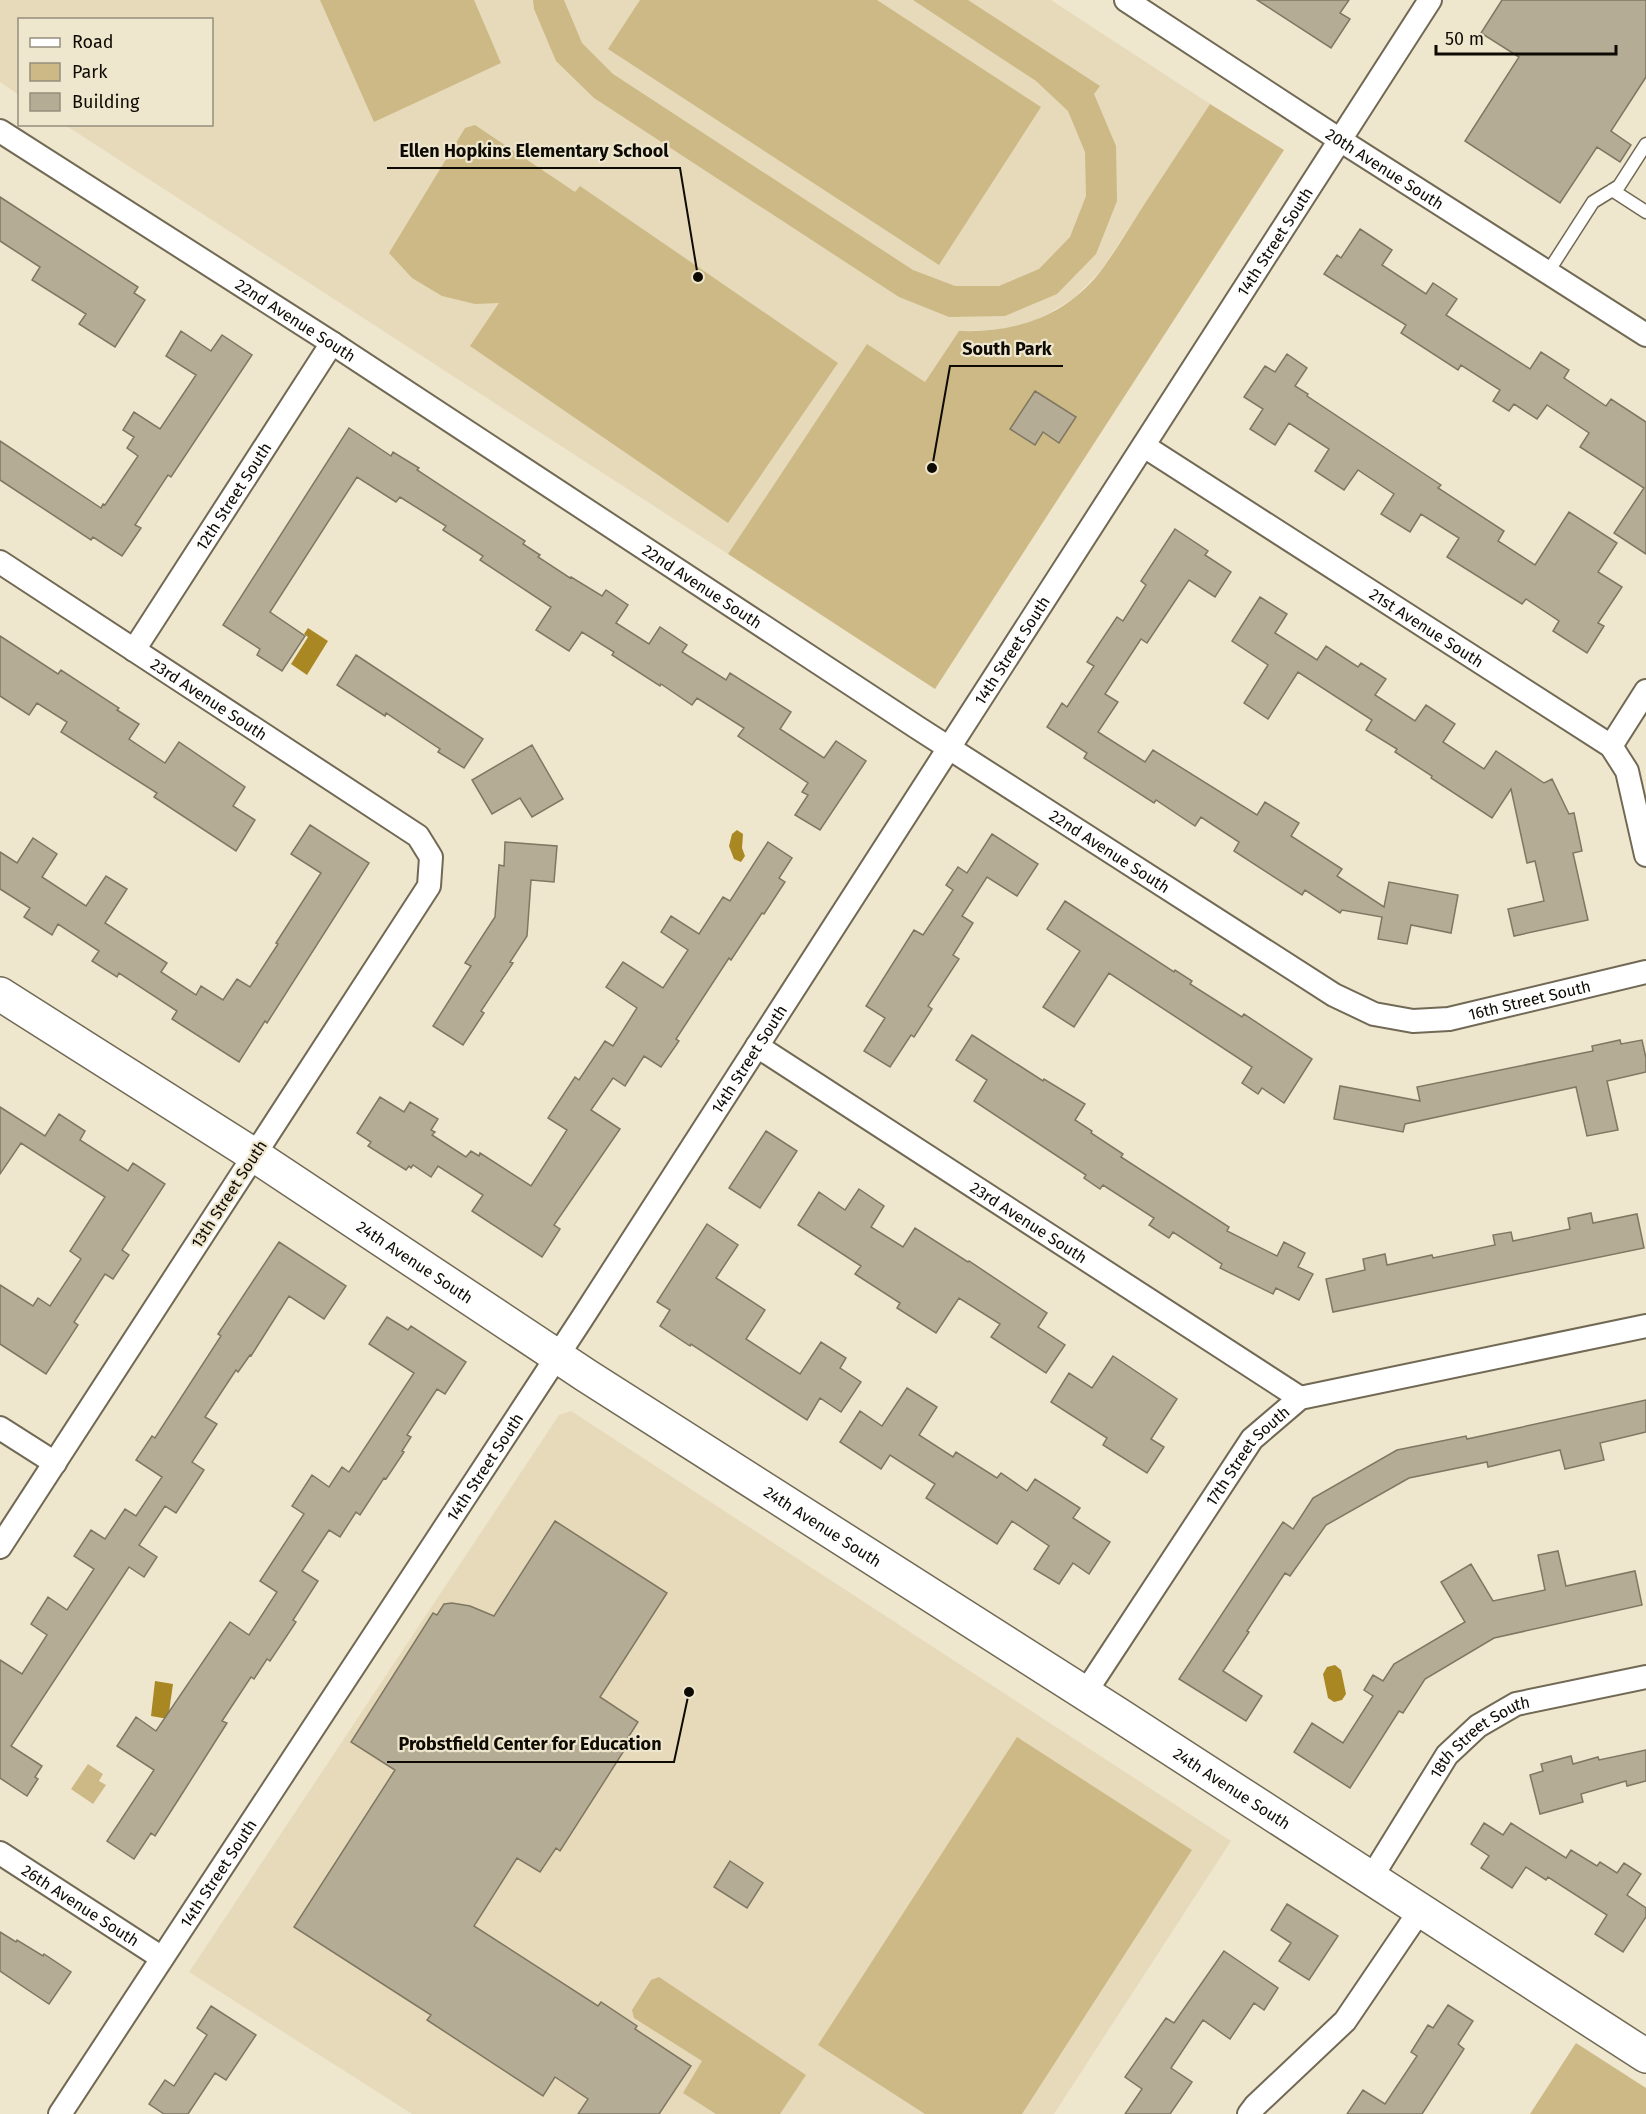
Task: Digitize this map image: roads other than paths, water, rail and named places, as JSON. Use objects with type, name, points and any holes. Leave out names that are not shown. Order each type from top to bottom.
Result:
[{"type":"street","name":"20th Avenue South","points":[[1126,0],[1646,335]]},
{"type":"street","name":"14th Street South","points":[[60,2114],[557,1356],[1430,0]]},
{"type":"street","name":"22nd Avenue South","points":[[0,131],[332,343],[949,748],[1334,995],[1374,1014],[1413,1022]]},
{"type":"street","name":"12th Street South","points":[[134,650],[332,343]]},
{"type":"street","name":"21st Avenue South","points":[[1144,446],[1611,746],[1627,771],[1646,855]]},
{"type":"street","name":"23rd Avenue South","points":[[0,562],[418,836]]},
{"type":"street","points":[[1611,746],[1646,691]]},
{"type":"street","name":"13th Street South","points":[[0,1547],[429,886],[431,857],[418,836]]},
{"type":"street","name":"16th Street South","points":[[1413,1022],[1449,1019],[1646,972]]},
{"type":"street","name":"24th Avenue South","points":[[0,994],[254,1155],[557,1356],[1085,1693],[1646,2056]]},
{"type":"street","name":"23rd Avenue South","points":[[757,1046],[1300,1398]]},
{"type":"street","name":"17th Street South","points":[[1085,1693],[1252,1439],[1300,1398],[1646,1326]]},
{"type":"street","points":[[0,1428],[55,1463]]},
{"type":"street","name":"18th Street South","points":[[1371,1878],[1448,1755],[1478,1726],[1516,1704],[1646,1677]]},
{"type":"street","name":"26th Avenue South","points":[[0,1853],[162,1958]]},
{"type":"street","points":[[1249,2114],[1345,2021],[1421,1909]]},
{"type":"lane","points":[[1548,272],[1593,201],[1619,186],[1646,144]]},
{"type":"lane","points":[[1612,190],[1646,212]]},
{"type":"place","name":"Ellen Hopkins Elementary School","points":[[698,277]]},
{"type":"place","name":"South Park","points":[[932,468]]},
{"type":"place","name":"Probstfield Center for Education","points":[[689,1692]]}]
